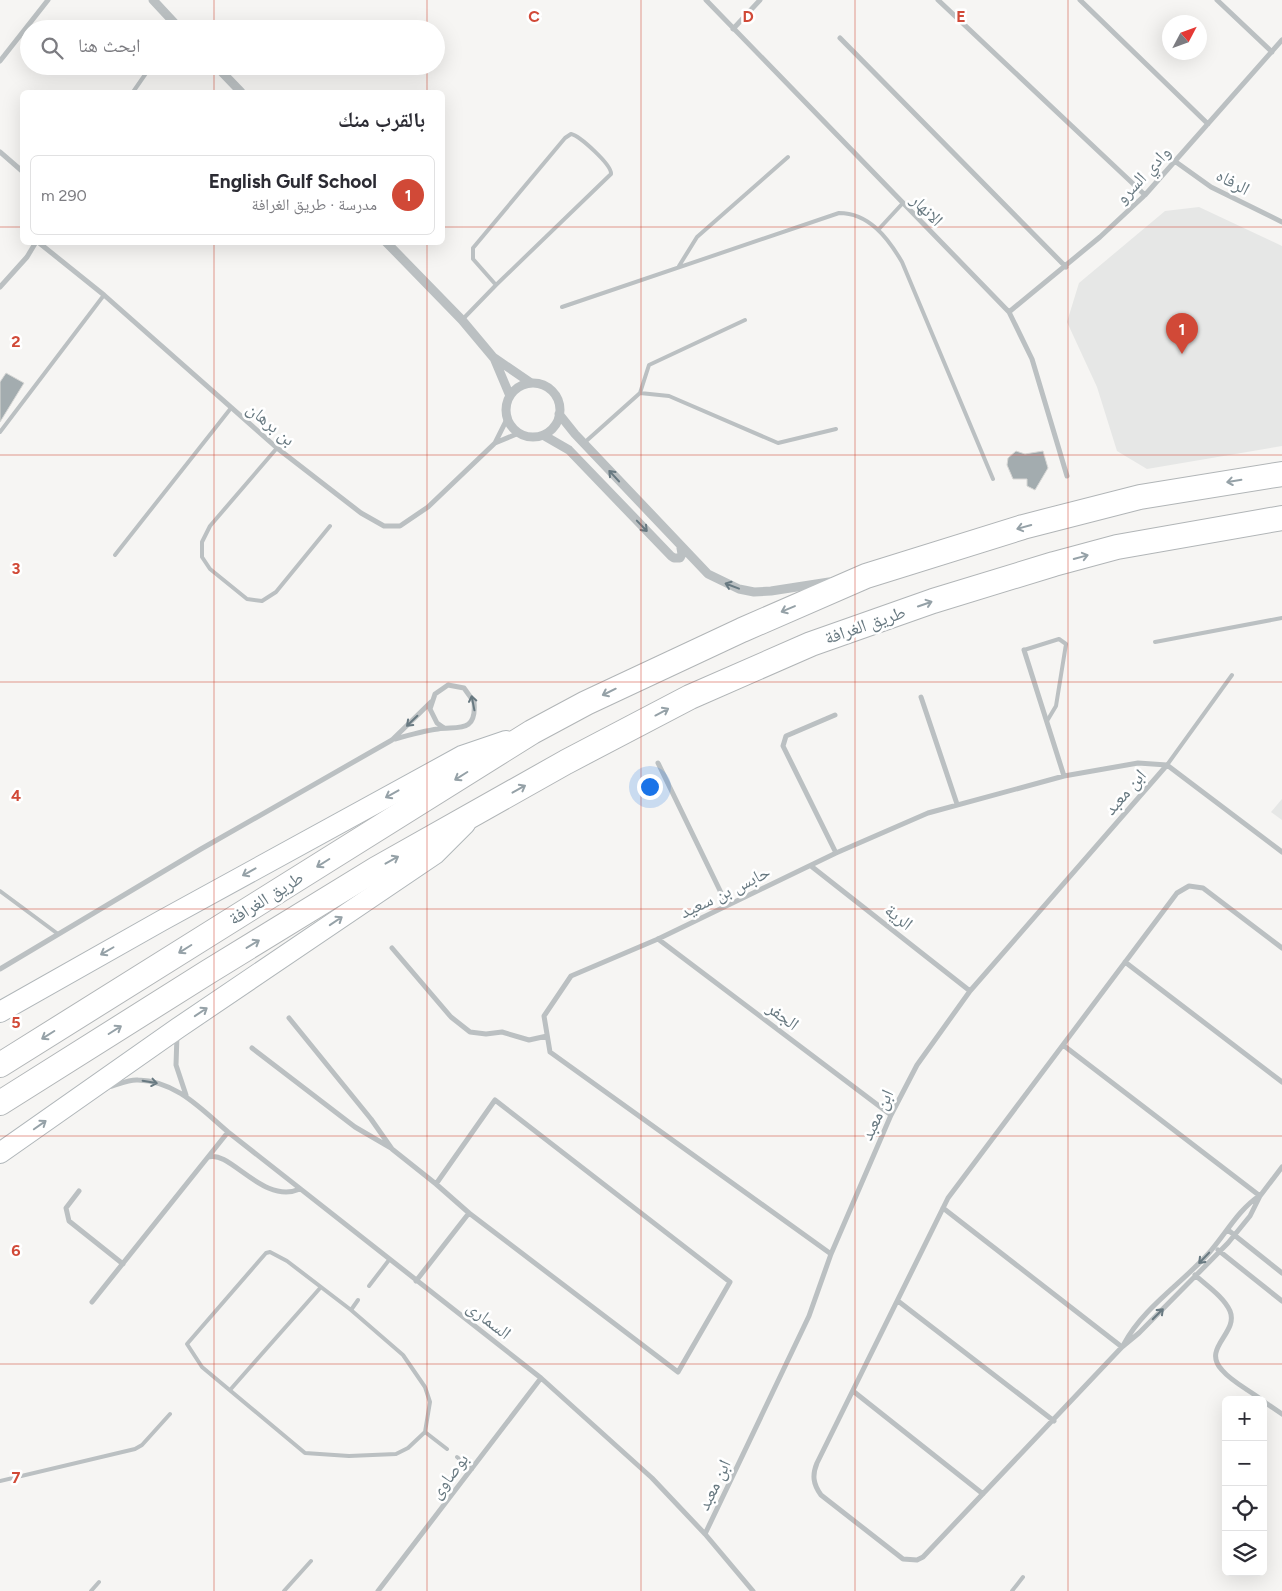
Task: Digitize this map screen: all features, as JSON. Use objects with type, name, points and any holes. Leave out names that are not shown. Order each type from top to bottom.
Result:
[{"type":"highway","name":"طريق الغرافة","points":[[0,1065],[532,732],[586,703],[733,634],[866,576],[1023,527],[1140,496],[1282,474]]},
{"type":"highway","name":"طريق الغرافة","points":[[0,1103],[224,961],[376,869],[690,697],[812,644],[933,601],[1063,562],[1118,548],[1282,518]]},
{"type":"main road","name":"طريق الغرافة","points":[[0,1012],[161,920],[462,756],[532,732]]},
{"type":"main road","name":"طريق الغرافة","points":[[0,1153],[178,1028],[436,854],[476,813]]},
{"type":"street","points":[[32,20],[48,0]]},
{"type":"street","points":[[153,0],[171,20]]},
{"type":"street","name":"الانهار","points":[[706,0],[902,204],[1009,312],[1032,359],[1068,476]]},
{"type":"street","points":[[733,29],[760,0]]},
{"type":"street","points":[[938,0],[1145,194]]},
{"type":"street","points":[[1080,0],[1208,124]]},
{"type":"street","points":[[1218,0],[1272,52]]},
{"type":"street","points":[[0,62],[20,36]]},
{"type":"street","points":[[840,38],[1066,267]]},
{"type":"street","name":"وادي السرو","points":[[1009,312],[1066,267],[1145,194],[1176,162],[1282,40]]},
{"type":"street","points":[[0,49],[6,54]]},
{"type":"street","points":[[225,75],[239,90]]},
{"type":"street","points":[[0,152],[20,169]]},
{"type":"street","name":"الرفاه","points":[[1176,162],[1211,187],[1282,222]]},
{"type":"street","points":[[0,287],[35,245]]},
{"type":"street","name":"بن برهان","points":[[41,245],[104,295],[277,448],[361,513],[384,526],[400,526],[428,507],[495,444],[519,433]]},
{"type":"street","points":[[389,245],[462,320],[494,357],[532,384]]},
{"type":"street","points":[[494,357],[510,396]]},
{"type":"street","points":[[532,384],[539,384],[552,392],[559,406],[559,414],[552,429],[543,435],[531,437],[519,433],[507,419],[506,411],[510,396],[519,387],[532,384]]},
{"type":"street","points":[[559,414],[681,548],[708,574],[739,588],[754,592],[787,589],[866,576]]},
{"type":"street","name":"بن برهان","points":[[495,444],[507,419]]},
{"type":"street","points":[[543,435],[569,450],[671,556],[680,558],[682,554],[681,548]]},
{"type":"street","points":[[1024,650],[1064,776]]},
{"type":"street","points":[[0,969],[392,740],[431,702],[441,688],[448,685],[464,688],[471,694],[475,710],[473,718],[460,729],[444,728],[392,740]]},
{"type":"street","points":[[921,697],[957,804]]},
{"type":"street","points":[[431,702],[432,717],[444,728]]},
{"type":"street","points":[[835,715],[786,736],[783,746],[836,853]]},
{"type":"street","points":[[658,763],[726,905]]},
{"type":"street","name":"حابس بن سعيد","points":[[831,1254],[550,1052],[544,1016],[572,976],[658,939],[836,853],[928,813],[1064,776],[1138,763],[1167,765]]},
{"type":"street","points":[[1167,765],[1282,852]]},
{"type":"street","name":"ابن معبد","points":[[705,1534],[809,1316],[831,1254],[891,1115],[917,1065],[970,991],[1167,765]]},
{"type":"street","name":"الرية","points":[[811,866],[970,991]]},
{"type":"street","points":[[1282,948],[1203,888],[1189,886],[1177,893],[962,1178],[943,1208],[814,1471],[816,1488],[821,1495],[903,1559],[910,1561],[923,1557],[1122,1347],[1140,1321],[1215,1246],[1242,1211],[1260,1196],[1282,1167]]},
{"type":"street","name":"الجفر","points":[[658,939],[891,1115]]},
{"type":"street","points":[[392,948],[451,1017],[470,1032],[486,1034],[502,1032],[529,1040],[548,1036]]},
{"type":"street","points":[[1125,962],[1282,1082]]},
{"type":"street","points":[[289,1018],[371,1119],[392,1149]]},
{"type":"street","points":[[178,1028],[176,1065],[186,1096]]},
{"type":"street","points":[[1064,1045],[1260,1196]]},
{"type":"street","points":[[252,1048],[355,1127],[392,1149],[469,1213],[678,1372],[730,1282],[495,1100],[436,1184]]},
{"type":"street","name":"السمارى","points":[[86,1094],[137,1079],[166,1084],[186,1096],[228,1132],[389,1260],[541,1378],[652,1478],[705,1534],[753,1591]]},
{"type":"street","points":[[92,1302],[228,1132]]},
{"type":"street","points":[[208,1157],[222,1158],[262,1186],[287,1192],[300,1189]]},
{"type":"street","points":[[79,1191],[66,1208],[69,1221],[123,1264]]},
{"type":"street","points":[[1122,1347],[1140,1333],[1220,1252],[1254,1210],[1260,1196]]},
{"type":"street","points":[[943,1208],[1122,1347]]},
{"type":"street","points":[[416,1281],[469,1213]]},
{"type":"street","points":[[1228,1230],[1282,1273]]},
{"type":"street","points":[[1215,1246],[1280,1300],[1282,1293]]},
{"type":"street","points":[[1191,1271],[1230,1311],[1231,1325],[1217,1346],[1217,1363],[1222,1370],[1258,1396]]},
{"type":"street","points":[[898,1301],[1054,1420]]},
{"type":"street","name":"بوصاوى","points":[[378,1591],[541,1378]]},
{"type":"street","points":[[853,1391],[983,1494]]},
{"type":"street","points":[[1267,1403],[1282,1414]]},
{"type":"lane","points":[[134,90],[145,75]]},
{"type":"lane","points":[[462,320],[611,174],[609,165],[575,135],[567,135],[564,138],[473,248],[473,259],[496,285]]},
{"type":"lane","points":[[679,267],[697,237],[788,157]]},
{"type":"lane","points":[[878,230],[902,204]]},
{"type":"lane","points":[[562,307],[839,213],[852,213],[864,218],[878,230],[891,244],[902,262],[992,479]]},
{"type":"lane","points":[[0,432],[104,295]]},
{"type":"lane","points":[[584,443],[640,393],[649,365],[745,320]]},
{"type":"lane","points":[[640,393],[669,396],[778,443],[836,429]]},
{"type":"lane","points":[[115,555],[231,408]]},
{"type":"lane","points":[[277,448],[210,526],[202,542],[202,557],[210,569],[247,599],[262,601],[276,592],[330,526]]},
{"type":"lane","points":[[1155,642],[1282,618]]},
{"type":"lane","points":[[1024,650],[1059,639],[1066,644],[1056,706],[1046,721]]},
{"type":"lane","points":[[1167,765],[1232,675]]},
{"type":"lane","points":[[0,891],[58,934]]},
{"type":"lane","points":[[266,1252],[270,1252],[287,1261],[352,1310],[403,1355],[425,1387],[430,1402],[424,1432],[408,1448],[396,1454],[349,1456],[305,1453],[202,1367],[187,1344],[266,1252]]},
{"type":"lane","points":[[369,1286],[389,1260]]},
{"type":"lane","points":[[230,1390],[321,1287]]},
{"type":"lane","points":[[352,1310],[358,1300]]},
{"type":"lane","points":[[0,1481],[135,1449],[142,1445],[170,1414]]},
{"type":"lane","points":[[424,1432],[447,1449]]},
{"type":"lane","points":[[458,1458],[472,1469]]},
{"type":"lane","points":[[284,1591],[311,1561]]},
{"type":"lane","points":[[1012,1591],[1024,1577]]},
{"type":"lane","points":[[91,1591],[99,1582]]},
{"type":"shaded area","points":[[1199,207],[1282,246],[1282,446],[1147,469],[1117,451],[1097,387],[1067,322],[1079,283],[1165,211]]},
{"type":"shaded area","points":[[1282,799],[1282,820],[1271,812]]},
{"type":"building","points":[[6,373],[24,383],[0,422],[0,382]]},
{"type":"building","points":[[1016,451],[1025,454],[1043,451],[1048,468],[1035,490],[1027,486],[1027,479],[1013,479],[1007,465],[1008,458]]},
{"type":"place","name":"English Gulf School","points":[[1182,354]]}]
